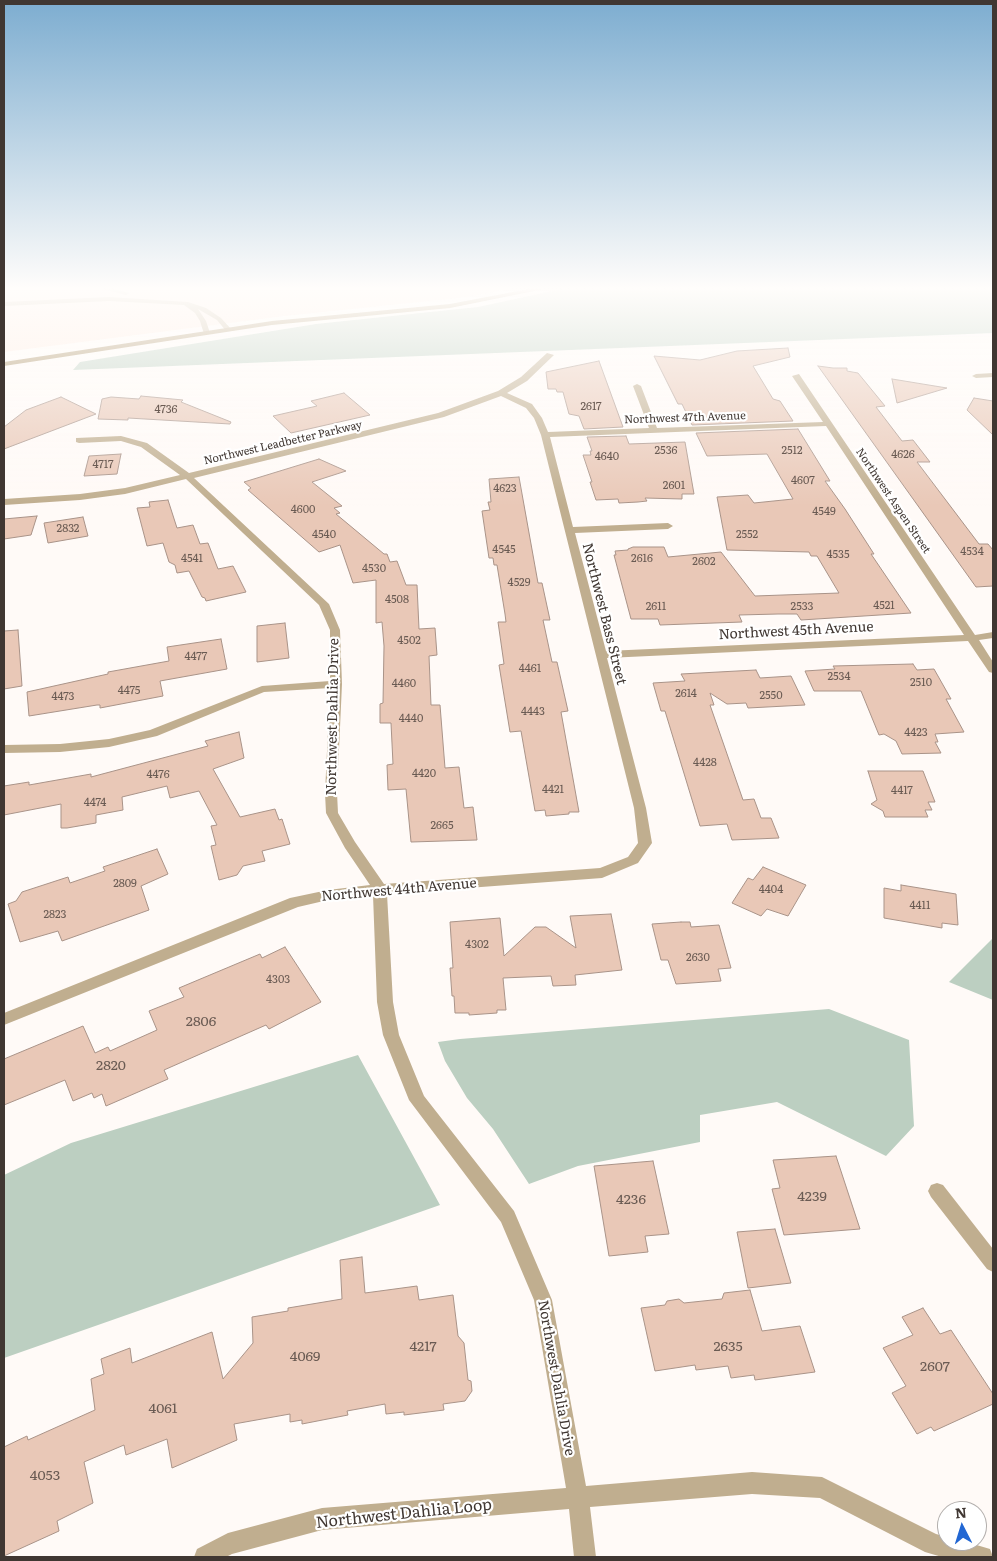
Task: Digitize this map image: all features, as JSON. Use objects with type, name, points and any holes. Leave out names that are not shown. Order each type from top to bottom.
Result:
[{"type":"street","points":[[4,364],[31,360]]},
{"type":"street","name":"Northwest Leadbetter Parkway","points":[[4,502],[80,497],[125,491],[441,415],[502,393],[524,378],[545,360]]},
{"type":"street","points":[[976,376],[993,375]]},
{"type":"street","name":"Northwest Aspen Street","points":[[796,376],[826,424],[993,670]]},
{"type":"street","points":[[637,386],[654,430]]},
{"type":"street","name":"Northwest Bass Street","points":[[502,393],[529,406],[538,418],[545,435],[641,817],[645,843],[633,860]]},
{"type":"street","name":"Northwest 47th Avenue","points":[[545,435],[826,424]]},
{"type":"street","name":"Northwest Dahlia Drive","points":[[79,440],[121,438],[144,445],[188,477],[324,604],[334,630],[336,684],[331,793],[332,813],[350,845],[380,889],[385,1002],[391,1035],[417,1100],[508,1217],[543,1300],[578,1498],[585,1557]]},
{"type":"street","points":[[568,530],[668,526]]},
{"type":"street","name":"Northwest 45th Avenue","points":[[601,655],[973,638],[993,635]]},
{"type":"street","points":[[4,749],[60,748],[110,743],[153,733],[262,689],[336,684]]},
{"type":"street","name":"Northwest 44th Avenue","points":[[4,1018],[295,902],[328,895],[380,889],[602,873],[633,860]]},
{"type":"street","points":[[937,1192],[993,1263]]},
{"type":"street","name":"Northwest Dahlia Loop","points":[[205,1557],[228,1544],[322,1519],[752,1482],[822,1488],[933,1544],[982,1557]]},
{"type":"green space","points":[[93,360],[325,360],[73,370],[80,362]]},
{"type":"green space","points":[[993,938],[993,1000],[949,982]]},
{"type":"green space","points":[[829,1009],[909,1040],[914,1126],[886,1156],[777,1102],[700,1115],[700,1142],[578,1166],[529,1184],[493,1129],[467,1098],[445,1061],[438,1042],[460,1039]]},
{"type":"green space","points":[[358,1055],[440,1205],[4,1358],[4,1175],[71,1143]]},
{"type":"building","points":[[656,360],[778,360],[753,366],[773,399],[780,401],[793,421],[692,425],[682,404],[678,404]]},
{"type":"building","points":[[599,361],[623,427],[584,429],[579,416],[569,414],[563,392],[557,392],[556,389],[548,389],[546,372]]},
{"type":"building","points":[[818,366],[847,368],[847,371],[858,373],[885,406],[876,407],[902,441],[913,440],[930,462],[917,462],[979,544],[988,544],[993,550],[993,586],[976,587]]},
{"type":"building","points":[[892,379],[947,388],[897,403]]},
{"type":"building","points":[[344,393],[370,415],[291,433],[273,416],[317,406],[311,401]]},
{"type":"building","points":[[141,396],[183,400],[181,402],[231,422],[230,424],[128,418],[128,420],[98,419],[102,399],[111,397],[139,399]]},
{"type":"building","points":[[61,397],[96,414],[4,449],[4,427],[26,410]]},
{"type":"building","points":[[974,398],[993,401],[993,435],[967,410]]},
{"type":"building","points":[[798,429],[830,481],[825,481],[911,613],[801,620],[797,614],[739,615],[742,622],[660,625],[658,619],[631,619],[614,555],[616,555],[615,551],[628,550],[633,547],[664,547],[668,557],[721,552],[755,596],[839,593],[817,556],[811,556],[809,552],[727,550],[717,497],[748,495],[754,503],[793,499],[767,454],[707,456],[696,433]]},
{"type":"building","points":[[626,436],[629,444],[685,442],[694,494],[682,494],[682,499],[645,498],[647,501],[638,502],[619,503],[618,499],[596,500],[583,455],[591,455],[590,451],[592,451],[587,437]]},
{"type":"building","points":[[121,454],[117,474],[84,476],[89,456]]},
{"type":"building","points":[[319,459],[346,471],[312,482],[342,506],[334,508],[340,513],[336,514],[384,554],[387,554],[390,562],[397,561],[406,585],[417,585],[419,629],[435,628],[437,655],[429,656],[431,705],[440,705],[445,768],[459,767],[464,808],[473,807],[477,840],[411,842],[406,789],[388,790],[387,765],[393,764],[391,723],[380,723],[380,704],[383,703],[384,646],[382,622],[376,623],[376,580],[353,583],[340,545],[319,552],[248,490],[251,488],[244,482]]},
{"type":"building","points":[[519,477],[538,583],[542,583],[550,620],[543,620],[552,662],[557,662],[568,711],[561,712],[579,812],[569,812],[569,814],[546,816],[545,810],[535,811],[521,731],[510,732],[499,665],[504,664],[498,622],[506,622],[497,565],[494,565],[493,558],[489,558],[482,511],[490,510],[488,502],[491,502],[489,479]]},
{"type":"building","points":[[168,500],[177,528],[193,525],[200,544],[208,543],[218,569],[233,566],[246,592],[206,601],[202,597],[189,571],[177,573],[175,565],[169,562],[163,543],[147,546],[137,508],[150,507],[149,502]]},
{"type":"building","points":[[37,516],[31,535],[4,539],[4,519]]},
{"type":"building","points":[[83,517],[88,536],[48,543],[44,523]]},
{"type":"building","points":[[285,623],[289,658],[257,662],[257,626]]},
{"type":"building","points":[[18,630],[22,686],[4,689],[4,631]]},
{"type":"building","points":[[221,639],[227,669],[160,681],[163,696],[100,708],[100,705],[97,705],[29,716],[27,692],[108,674],[108,672],[169,661],[167,647]]},
{"type":"building","points":[[913,664],[917,670],[934,669],[951,699],[946,699],[964,732],[935,734],[938,742],[935,742],[941,753],[902,754],[896,741],[884,734],[879,735],[861,691],[814,691],[805,671],[835,669],[833,666]]},
{"type":"building","points":[[756,670],[760,678],[791,676],[805,705],[748,708],[746,703],[727,704],[710,693],[714,705],[710,705],[743,800],[754,799],[761,818],[771,818],[779,838],[732,840],[727,824],[700,826],[665,711],[661,711],[653,683],[685,681],[681,674]]},
{"type":"building","points":[[239,732],[244,758],[213,769],[240,817],[275,809],[279,820],[282,819],[290,844],[262,851],[265,861],[243,866],[237,875],[219,880],[211,846],[216,845],[211,826],[217,825],[199,791],[170,798],[167,786],[122,797],[123,810],[96,815],[96,823],[67,828],[61,828],[61,804],[4,815],[4,786],[29,782],[29,785],[91,774],[91,777],[208,746],[205,741]]},
{"type":"building","points":[[868,771],[923,771],[935,802],[928,802],[932,810],[925,810],[928,817],[885,817],[883,811],[871,804],[877,800]]},
{"type":"building","points":[[157,849],[168,874],[141,886],[149,910],[62,941],[58,931],[20,942],[8,904],[16,901],[22,892],[68,877],[70,883],[105,871],[103,867]]},
{"type":"building","points":[[763,867],[806,885],[788,916],[767,909],[761,916],[732,903],[748,878],[753,880]]},
{"type":"building","points":[[901,885],[956,894],[958,925],[942,923],[942,928],[884,918],[884,888],[901,891]]},
{"type":"building","points":[[611,914],[622,970],[575,975],[576,985],[553,986],[551,976],[503,978],[506,1010],[497,1010],[497,1013],[469,1015],[469,1013],[455,1013],[450,968],[453,968],[450,922],[500,918],[504,956],[535,927],[546,927],[576,948],[570,916]]},
{"type":"building","points":[[690,922],[691,927],[719,925],[731,968],[718,969],[721,981],[676,984],[668,960],[661,960],[652,924]]},
{"type":"building","points":[[285,947],[321,1002],[269,1029],[266,1025],[164,1070],[168,1079],[106,1106],[102,1094],[94,1098],[92,1093],[73,1101],[65,1080],[4,1105],[4,1059],[83,1026],[95,1053],[108,1047],[110,1051],[157,1030],[149,1011],[184,997],[179,988],[260,954],[262,958]]},
{"type":"building","points":[[836,1156],[860,1229],[784,1235],[772,1189],[780,1188],[773,1160]]},
{"type":"building","points":[[653,1161],[669,1234],[645,1236],[648,1252],[609,1256],[594,1166]]},
{"type":"building","points":[[775,1229],[791,1283],[748,1288],[737,1232]]},
{"type":"building","points":[[362,1257],[365,1293],[417,1286],[419,1300],[453,1295],[458,1336],[464,1343],[468,1380],[471,1381],[472,1391],[465,1401],[443,1404],[444,1410],[404,1415],[404,1412],[386,1414],[385,1404],[347,1411],[348,1415],[302,1424],[302,1420],[290,1422],[290,1414],[234,1424],[237,1440],[172,1468],[167,1439],[126,1455],[124,1445],[84,1462],[93,1503],[57,1521],[59,1531],[4,1556],[4,1447],[27,1436],[28,1440],[95,1410],[91,1379],[104,1374],[101,1359],[130,1348],[132,1363],[212,1332],[223,1379],[253,1343],[252,1317],[288,1311],[288,1308],[342,1299],[340,1260]]},
{"type":"building","points":[[750,1290],[762,1331],[800,1326],[815,1372],[755,1380],[754,1375],[731,1378],[728,1366],[696,1370],[695,1365],[655,1371],[641,1308],[665,1305],[667,1301],[679,1299],[684,1303],[722,1299],[724,1293]]},
{"type":"building","points":[[923,1308],[940,1334],[951,1330],[993,1394],[993,1404],[934,1431],[931,1427],[917,1434],[892,1393],[906,1386],[883,1348],[913,1335],[902,1317]]}]
